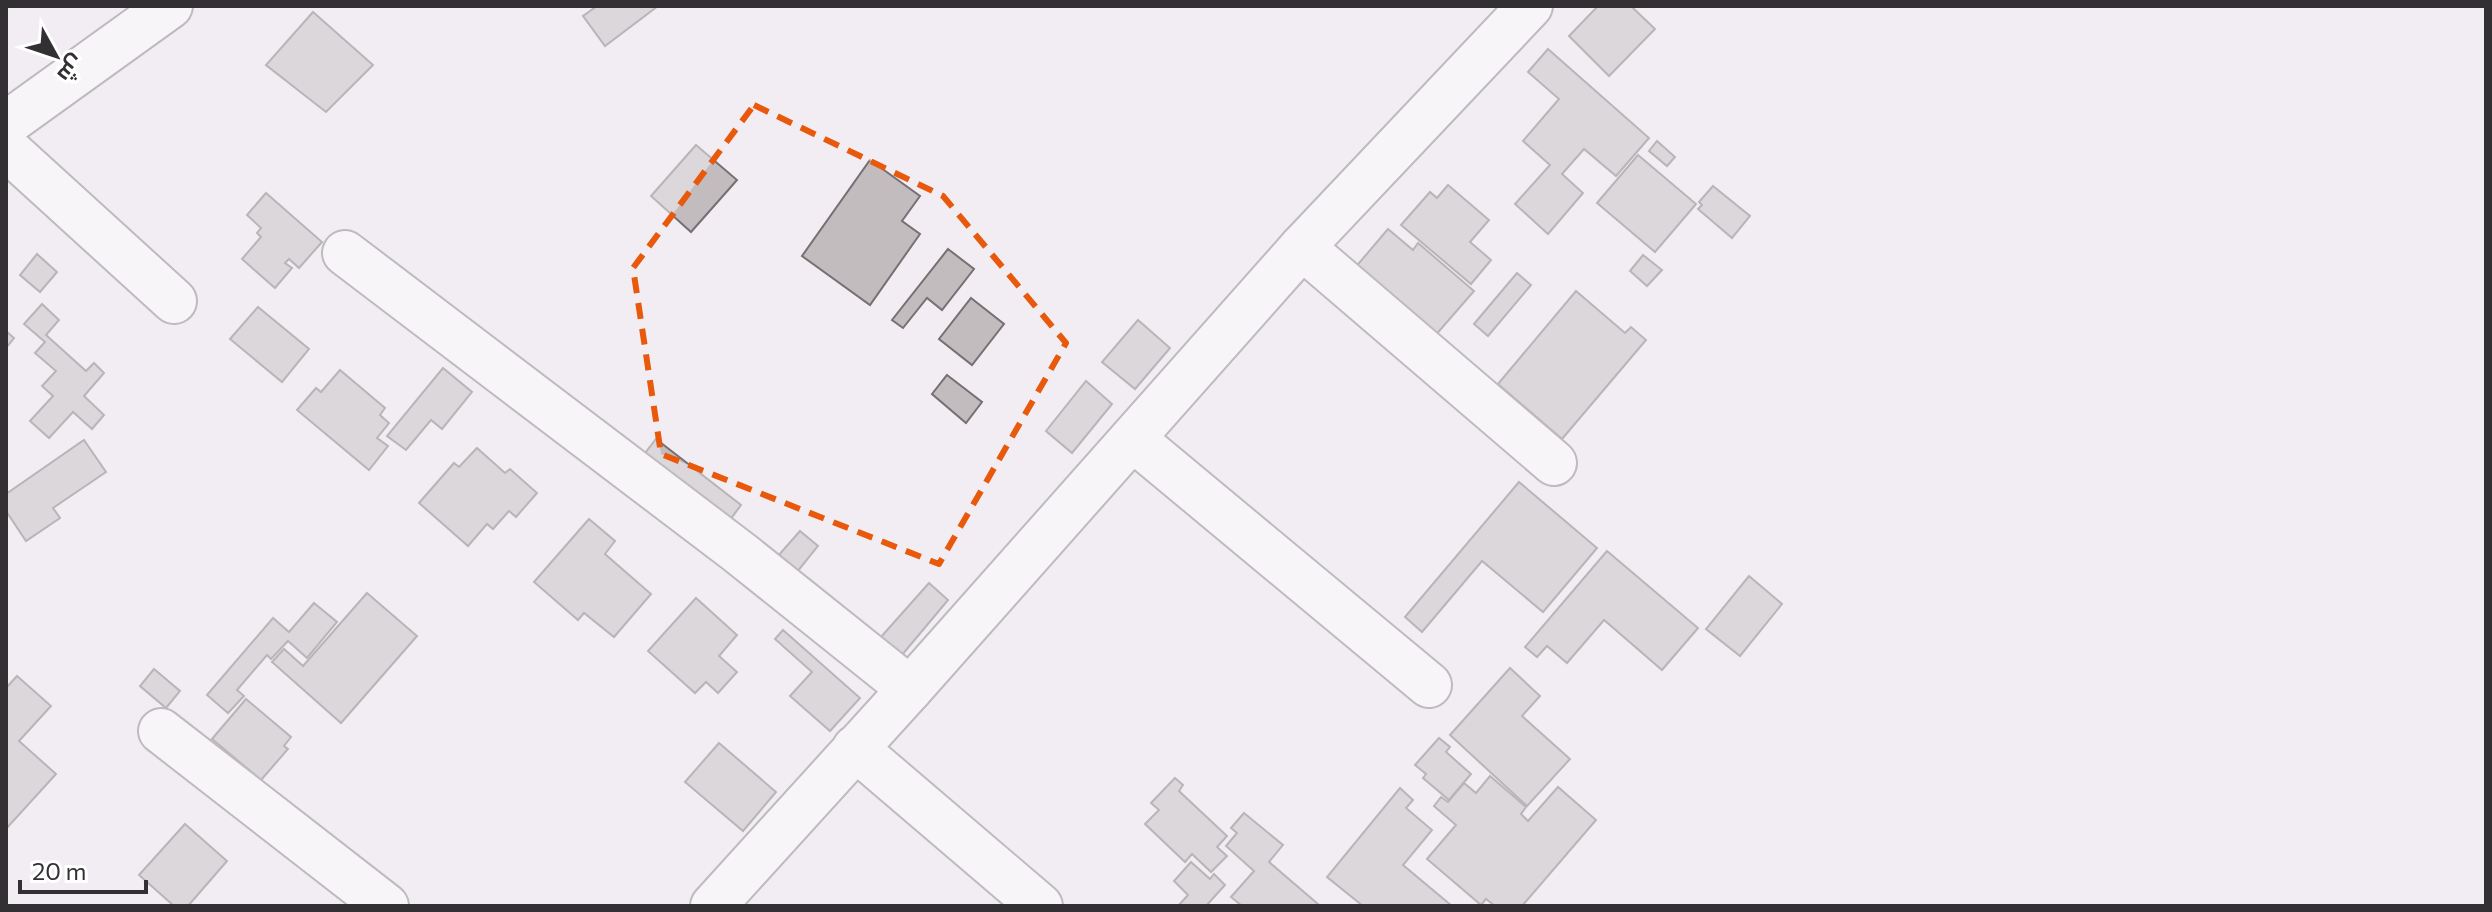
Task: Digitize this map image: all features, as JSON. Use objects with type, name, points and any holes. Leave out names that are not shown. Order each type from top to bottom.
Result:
[{"type":"street","points":[[6,124],[170,6]]},
{"type":"street","points":[[713,906],[1302,247],[1530,6]]},
{"type":"street","points":[[6,148],[174,301]]},
{"type":"street","points":[[1302,247],[1554,463]]},
{"type":"street","points":[[345,253],[740,553],[910,689]]},
{"type":"street","points":[[1133,439],[1429,685]]},
{"type":"street","points":[[161,731],[386,906]]},
{"type":"street","points":[[855,748],[1040,906]]},
{"type":"highlighted area","points":[[754,105],[943,196],[1066,343],[939,564],[661,454],[633,268]]},
{"type":"building","points":[[597,6],[658,6],[605,46],[583,16]]},
{"type":"building","points":[[1598,6],[1631,6],[1655,29],[1609,76],[1569,36]]},
{"type":"building","points":[[313,12],[373,65],[326,112],[266,65]]},
{"type":"building","points":[[1548,49],[1649,138],[1616,176],[1584,149],[1562,174],[1583,193],[1548,234],[1515,204],[1550,165],[1523,141],[1559,99],[1528,72]]},
{"type":"building","points":[[1657,141],[1675,157],[1667,166],[1649,151]]},
{"type":"building","points":[[696,145],[737,180],[691,232],[651,196]]},
{"type":"building","points":[[1638,155],[1696,204],[1655,252],[1597,203]]},
{"type":"building","points":[[870,160],[920,196],[902,221],[920,234],[870,305],[802,256]]},
{"type":"building","points":[[1448,185],[1489,220],[1470,242],[1491,260],[1471,284],[1401,225],[1430,192],[1437,198]]},
{"type":"building","points":[[1713,186],[1750,216],[1732,238],[1698,209],[1702,205],[1699,202]]},
{"type":"building","points":[[266,193],[322,242],[299,268],[289,259],[285,263],[292,268],[275,288],[242,259],[261,237],[257,233],[261,228],[247,215]]},
{"type":"building","points":[[1388,229],[1413,250],[1418,243],[1474,291],[1427,345],[1354,269]]},
{"type":"building","points":[[948,249],[974,269],[942,310],[927,298],[903,328],[892,320]]},
{"type":"building","points":[[37,254],[57,272],[40,292],[20,275]]},
{"type":"building","points":[[1643,255],[1662,270],[1647,286],[1630,271]]},
{"type":"building","points":[[1517,273],[1531,285],[1488,336],[1474,324]]},
{"type":"building","points":[[1576,291],[1625,333],[1631,327],[1646,340],[1562,439],[1498,384]]},
{"type":"building","points":[[971,298],[1004,324],[972,365],[939,339]]},
{"type":"building","points":[[42,304],[59,320],[46,335],[86,371],[94,363],[104,373],[84,396],[104,415],[92,429],[73,412],[49,438],[30,421],[53,396],[42,386],[56,371],[35,353],[45,342],[24,324]]},
{"type":"building","points":[[258,307],[309,349],[282,382],[230,339]]},
{"type":"building","points":[[1138,320],[1170,348],[1135,389],[1102,362]]},
{"type":"building","points":[[6,331],[14,338],[6,348]]},
{"type":"building","points":[[443,368],[472,392],[442,429],[431,420],[406,450],[387,436]]},
{"type":"building","points":[[340,370],[385,408],[380,415],[389,423],[377,438],[388,446],[369,470],[297,410],[316,388],[321,392]]},
{"type":"building","points":[[947,375],[982,402],[966,423],[932,394]]},
{"type":"building","points":[[1086,381],[1112,404],[1072,453],[1046,431]]},
{"type":"building","points":[[656,439],[741,505],[727,524],[642,457]]},
{"type":"building","points":[[84,440],[106,472],[53,508],[60,518],[26,541],[6,511],[6,494]]},
{"type":"building","points":[[477,448],[505,473],[510,469],[537,493],[516,517],[509,511],[493,529],[487,524],[468,546],[419,503],[454,463],[459,467]]},
{"type":"building","points":[[1519,482],[1597,548],[1543,612],[1482,561],[1422,632],[1405,617]]},
{"type":"building","points":[[589,519],[615,541],[605,554],[651,594],[614,637],[584,613],[578,620],[534,582]]},
{"type":"building","points":[[800,531],[818,546],[797,572],[778,556]]},
{"type":"building","points":[[1607,551],[1698,628],[1662,670],[1604,620],[1567,663],[1547,646],[1537,657],[1525,647]]},
{"type":"building","points":[[1749,576],[1782,604],[1740,656],[1706,629]]},
{"type":"building","points":[[929,583],[948,600],[902,655],[881,637]]},
{"type":"building","points":[[367,593],[417,636],[341,723],[272,662],[284,649],[303,666]]},
{"type":"building","points":[[696,598],[737,635],[719,656],[737,672],[718,693],[706,682],[695,693],[648,651]]},
{"type":"building","points":[[314,603],[337,622],[307,658],[288,641],[271,659],[267,655],[237,690],[244,696],[228,713],[207,695],[273,618],[289,632]]},
{"type":"building","points":[[783,630],[860,698],[830,731],[790,696],[812,672],[775,639]]},
{"type":"building","points":[[1510,668],[1540,696],[1522,716],[1570,759],[1527,806],[1450,735]]},
{"type":"building","points":[[154,669],[180,691],[166,708],[140,686]]},
{"type":"building","points":[[17,676],[51,706],[19,741],[56,774],[6,829],[6,688]]},
{"type":"building","points":[[246,699],[291,737],[284,746],[288,749],[261,780],[212,739]]},
{"type":"building","points":[[1439,738],[1450,747],[1446,752],[1471,774],[1449,800],[1423,778],[1426,774],[1415,765]]},
{"type":"building","points":[[719,743],[776,792],[743,831],[685,782]]},
{"type":"building","points":[[1490,776],[1526,807],[1521,814],[1528,821],[1558,787],[1596,820],[1522,906],[1495,906],[1486,899],[1481,905],[1427,859],[1456,825],[1434,806],[1441,797],[1448,802],[1464,783],[1476,793]]},
{"type":"building","points":[[1175,778],[1183,785],[1179,791],[1227,836],[1217,847],[1227,856],[1211,872],[1192,854],[1185,862],[1145,824],[1159,810],[1151,803]]},
{"type":"building","points":[[1400,788],[1413,800],[1406,808],[1432,830],[1403,865],[1452,906],[1363,906],[1327,877]]},
{"type":"building","points":[[1244,813],[1283,845],[1269,862],[1318,904],[1316,906],[1242,906],[1231,897],[1254,871],[1226,846],[1237,833],[1231,828]]},
{"type":"building","points":[[185,824],[227,861],[188,906],[174,906],[139,875]]},
{"type":"building","points":[[1191,862],[1210,879],[1214,874],[1225,885],[1206,906],[1178,906],[1188,895],[1174,881]]}]
